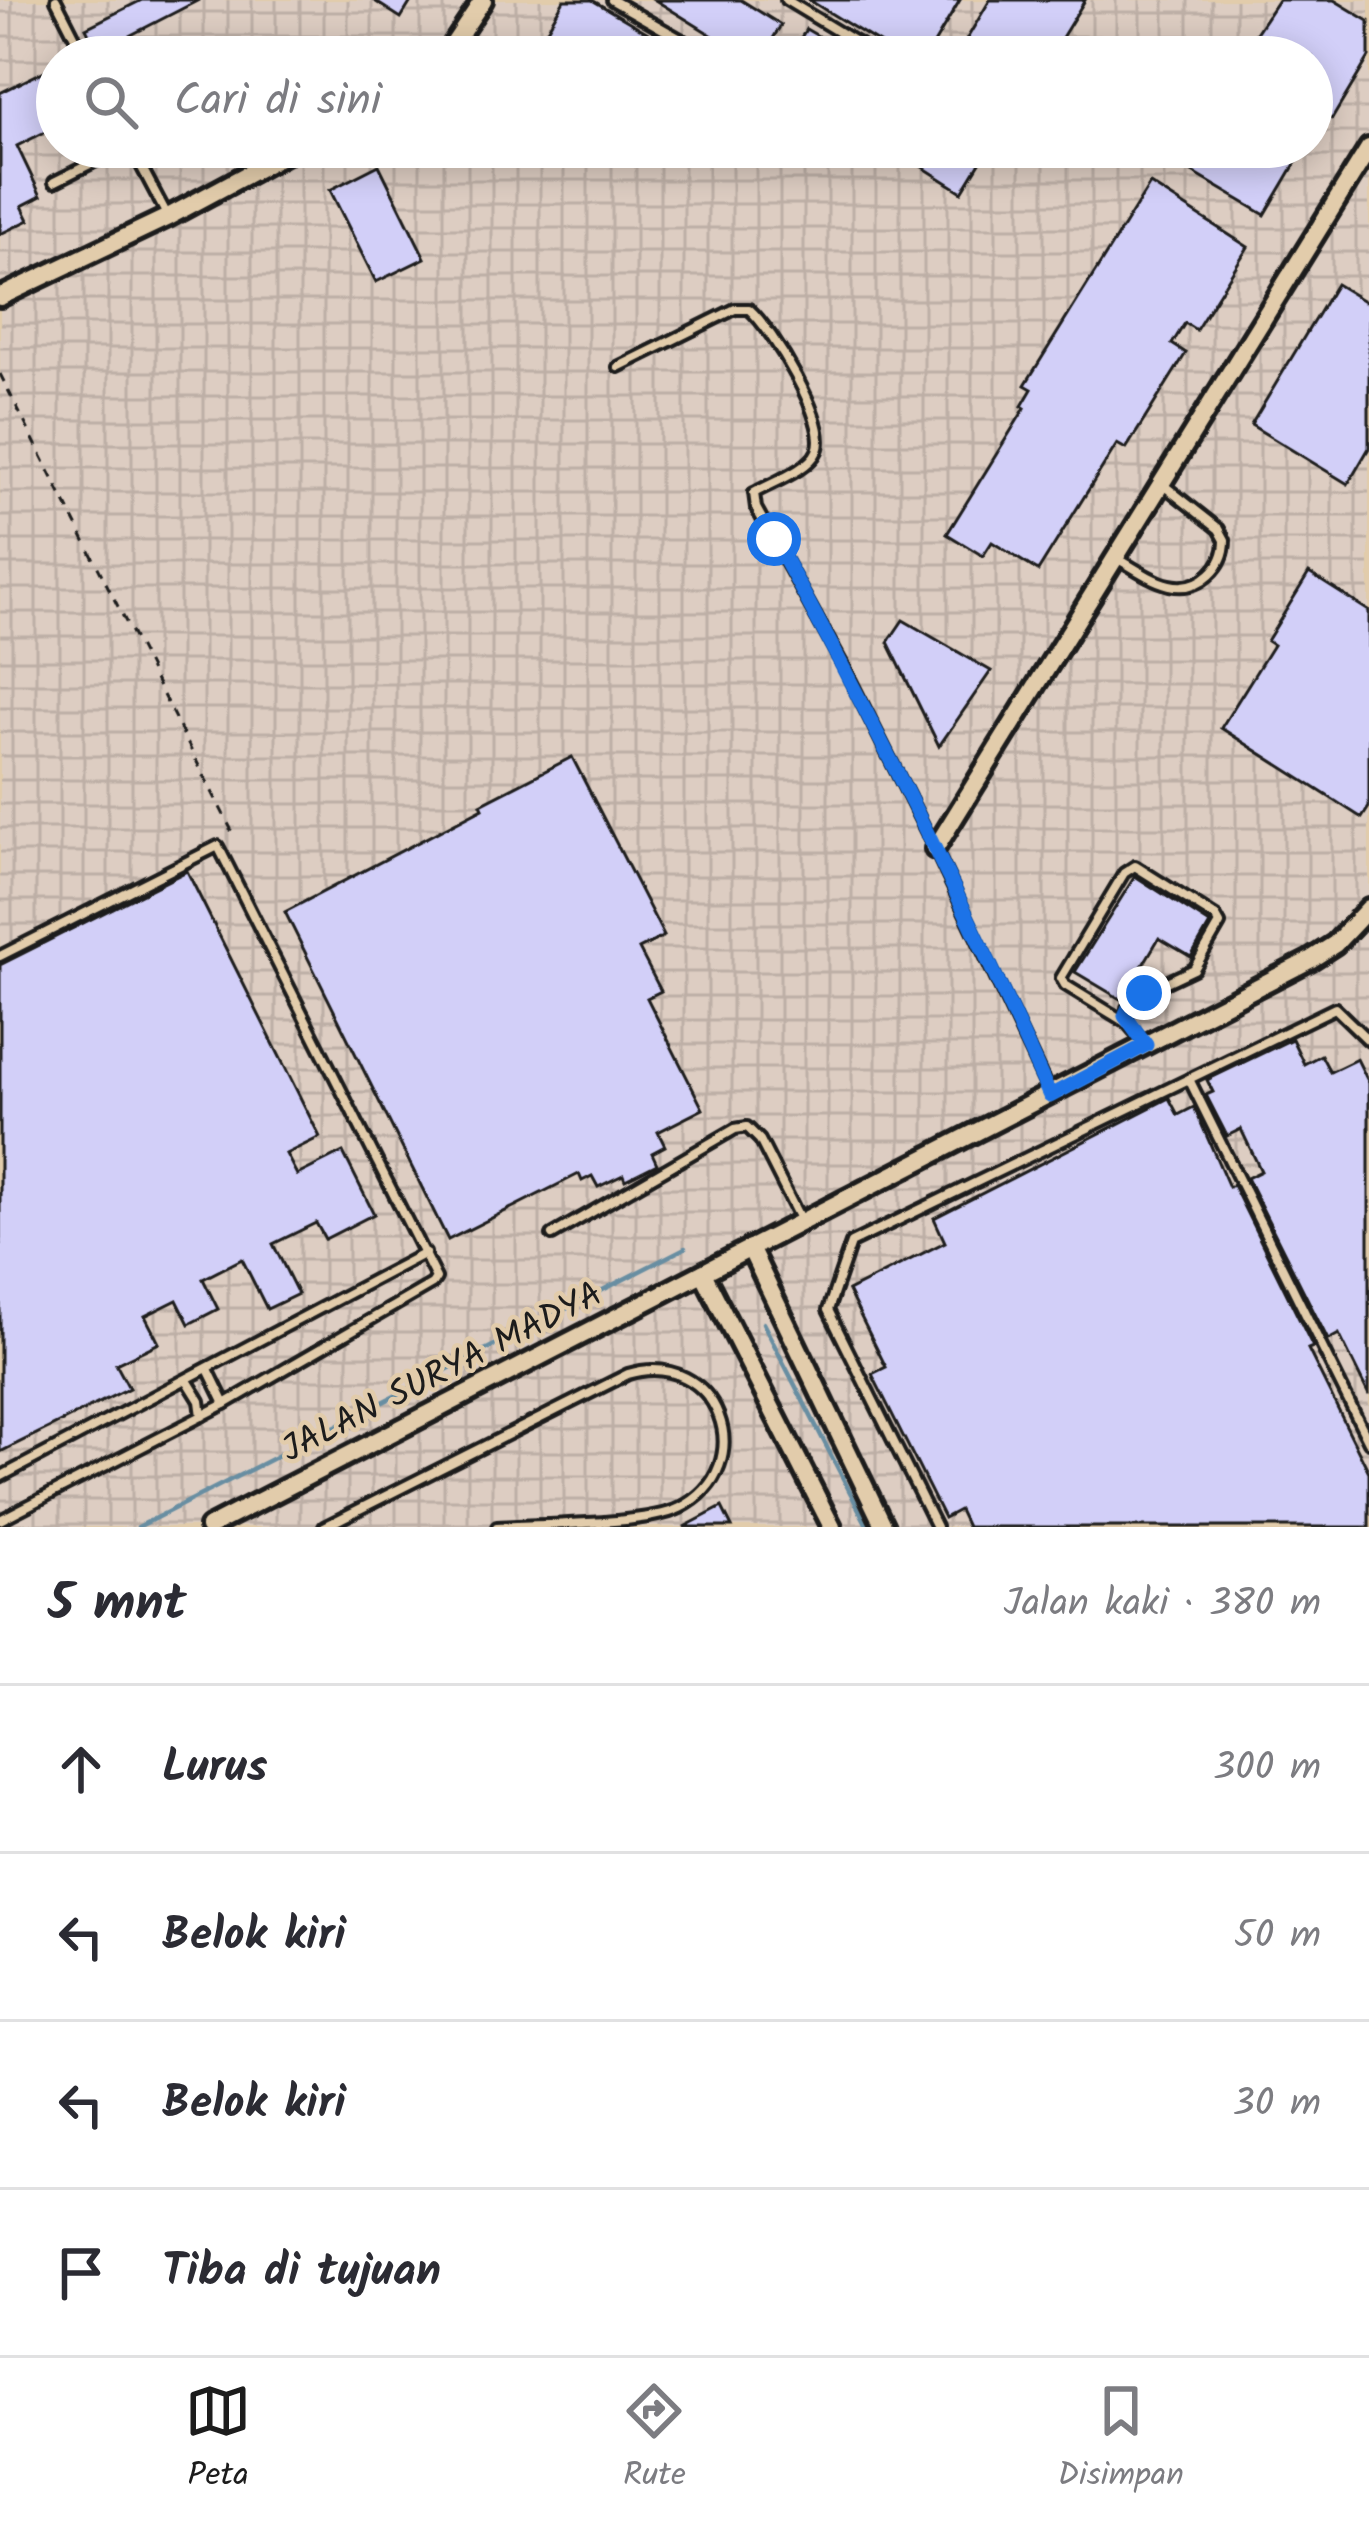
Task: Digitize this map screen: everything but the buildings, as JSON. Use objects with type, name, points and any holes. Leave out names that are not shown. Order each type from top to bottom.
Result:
[{"type":"street","points":[[459,36],[483,0]]},
{"type":"street","points":[[935,849],[1369,148]]},
{"type":"street","points":[[0,297],[168,218],[260,168]]},
{"type":"street","name":"JALAN SURYA MADYA","points":[[209,1527],[1310,960],[1335,944],[1369,908]]},
{"type":"street","points":[[750,1248],[884,1527]]},
{"type":"street","points":[[703,1273],[832,1527]]},
{"type":"lane","points":[[56,0],[74,36]]},
{"type":"lane","points":[[612,0],[675,36]]},
{"type":"lane","points":[[786,0],[845,36]]},
{"type":"lane","points":[[54,182],[83,168]]},
{"type":"lane","points":[[139,168],[168,218]]},
{"type":"lane","points":[[618,367],[735,309],[749,309],[773,336],[820,427],[820,448],[812,460],[754,493],[753,500],[935,849],[1050,1096]]},
{"type":"lane","points":[[1115,557],[1181,588],[1208,577],[1219,565],[1225,540],[1220,530],[1161,484]]},
{"type":"lane","points":[[0,956],[218,845],[436,1278],[225,1404],[0,1520]]},
{"type":"lane","points":[[1127,1023],[1132,1000],[1194,969],[1220,923],[1135,866],[1124,873],[1061,978],[1065,986],[1127,1023],[1146,1045]]},
{"type":"lane","points":[[936,1527],[828,1310],[851,1243],[1335,1008],[1369,1041]]},
{"type":"lane","points":[[1189,1079],[1369,1442]]},
{"type":"lane","points":[[552,1235],[735,1129],[747,1127],[760,1140],[802,1222]]},
{"type":"lane","points":[[0,1477],[425,1253]]},
{"type":"lane","points":[[208,1369],[225,1404]]},
{"type":"lane","points":[[324,1527],[628,1374],[649,1369],[670,1372],[689,1378],[712,1399],[724,1427],[719,1468],[708,1487],[686,1504],[662,1515],[497,1527]]},
{"type":"lane","points":[[187,1380],[200,1401],[202,1416]]},
{"type":"path","points":[[0,374],[231,829],[218,845]]},
{"type":"shaded area","points":[[0,0],[1369,0],[1369,1527],[0,1527]]},
{"type":"waterway","points":[[138,1527],[685,1248]]},
{"type":"waterway","points":[[763,1323],[868,1527]]},
{"type":"route","points":[[774,539],[935,849],[1050,1096],[1146,1045],[1125,1016],[1132,1000],[1144,993]]}]
